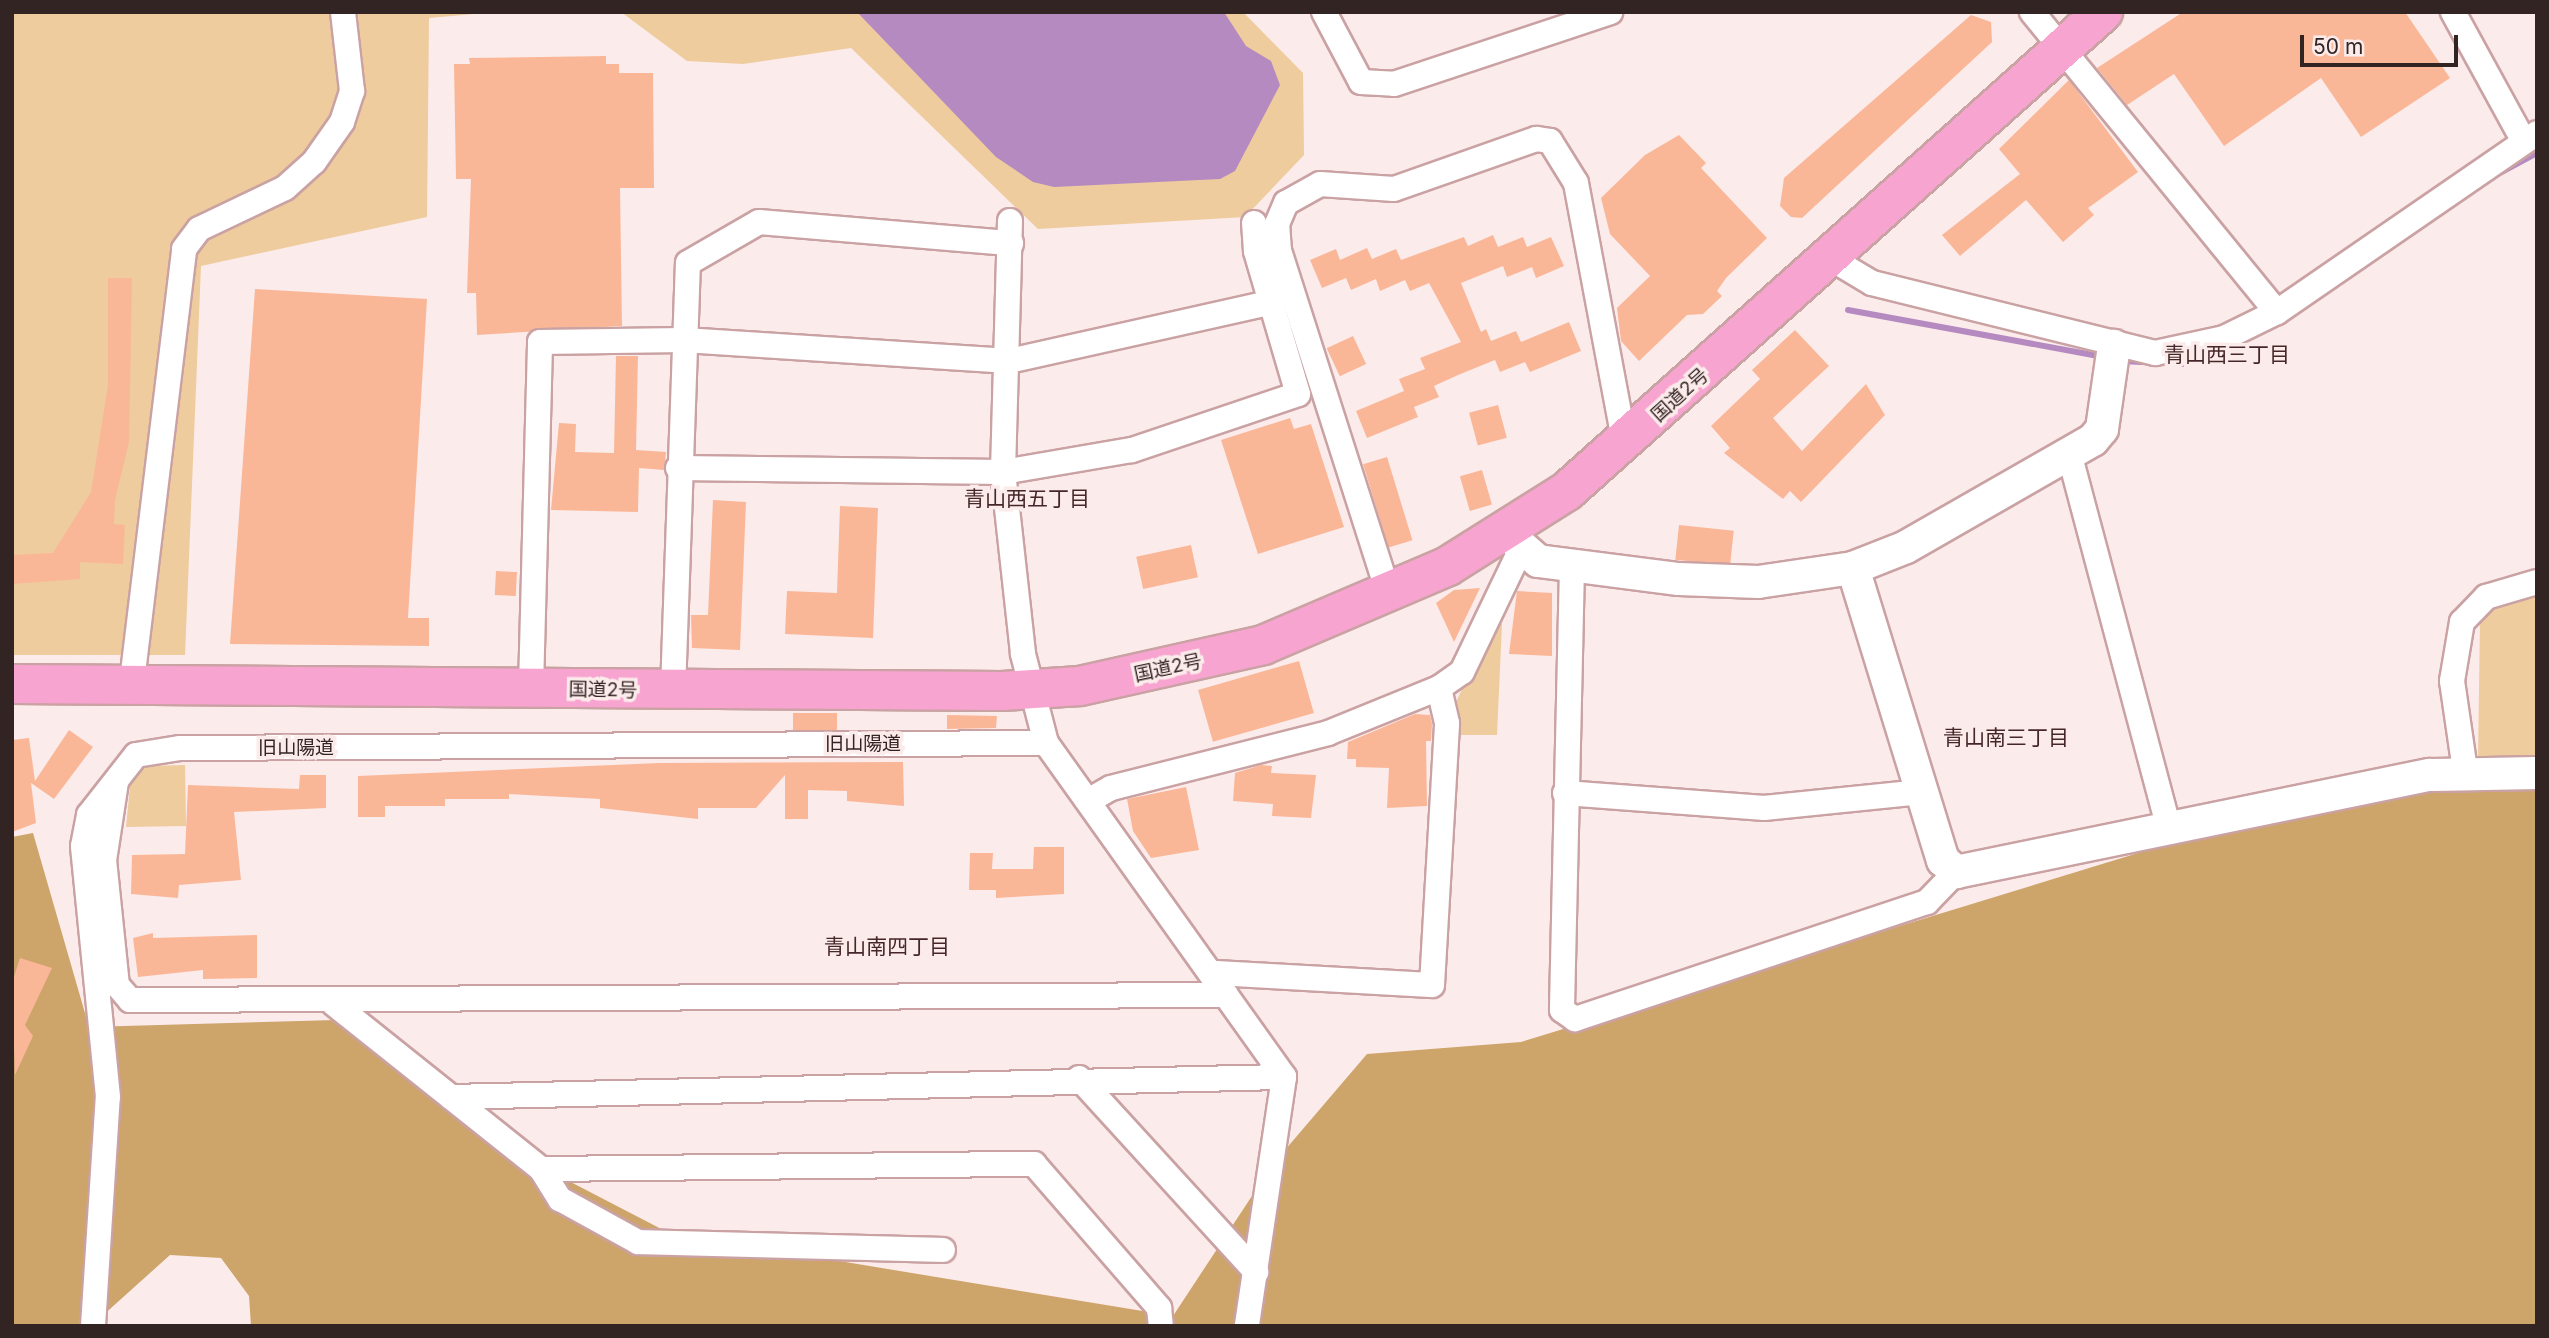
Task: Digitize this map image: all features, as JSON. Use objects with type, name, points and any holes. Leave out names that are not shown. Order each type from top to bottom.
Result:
[{"type":"highway","name":"国道2号","points":[[12,684],[132,681],[673,691],[1031,690],[1199,662],[1276,640],[1513,542],[1625,445],[2059,47],[2103,12]]},
{"type":"street","points":[[132,681],[184,249],[199,229],[285,188],[314,162],[342,122],[352,91],[343,12]]},
{"type":"street","points":[[1324,12],[1362,82],[1394,84],[1611,12]]},
{"type":"street","points":[[2032,12],[2277,312]]},
{"type":"street","points":[[1830,258],[1872,283],[2115,346],[2155,353],[2224,338],[2277,312],[2530,136],[2453,12]]},
{"type":"street","points":[[1389,595],[1279,251],[1277,224],[1286,203],[1320,184],[1394,190],[1536,139],[1550,141],[1576,183],[1625,445]]},
{"type":"street","points":[[673,691],[678,468],[688,263],[759,222],[1010,232],[1009,361],[1003,472],[1031,690],[1046,743],[1090,800],[1284,1077],[1247,1326]]},
{"type":"street","points":[[678,468],[1003,472],[1132,450],[1298,394],[1272,302],[1254,223]]},
{"type":"street","points":[[531,688],[540,342],[684,340],[1009,361],[1272,302]]},
{"type":"street","points":[[1090,800],[1111,788],[1328,733],[1439,688],[1462,672],[1513,542],[1572,567],[1728,583],[1853,568],[1906,547],[2069,453],[2102,429],[2115,346]]},
{"type":"street","points":[[2069,453],[2169,829]]},
{"type":"street","points":[[1572,567],[1558,993],[1562,1010],[1574,1019],[1927,902],[1956,872],[2465,770],[2537,773]]},
{"type":"street","points":[[1853,568],[1943,860],[1956,872]]},
{"type":"street","points":[[2465,770],[2452,681],[2462,622],[2486,597],[2537,582]]},
{"type":"street","points":[[116,781],[104,860],[117,985],[130,1000],[333,1003],[1220,984],[1432,985],[1447,723],[1439,688]]},
{"type":"street","name":"旧山陽道","points":[[93,1326],[108,1097],[83,846],[89,815],[136,755],[180,748],[1046,743]]},
{"type":"street","points":[[1564,793],[1764,808],[1921,792]]},
{"type":"street","points":[[333,1003],[541,1169],[560,1199],[638,1242],[943,1250]]},
{"type":"street","points":[[451,1097],[1079,1078],[1284,1077]]},
{"type":"street","points":[[1079,1078],[1256,1272]]},
{"type":"street","points":[[541,1169],[1034,1164],[1159,1308],[1161,1326]]},
{"type":"shaded area","points":[[12,12],[497,12],[429,18],[427,217],[201,266],[185,655],[12,655]]},
{"type":"shaded area","points":[[621,12],[1243,12],[1303,73],[1304,155],[1245,217],[1038,229],[851,48],[743,64],[687,61]]},
{"type":"shaded area","points":[[857,12],[1224,12],[1246,46],[1271,61],[1280,85],[1235,171],[1220,179],[1054,187],[1033,182],[996,157]]},
{"type":"shaded area","points":[[2537,589],[2537,761],[2478,760],[2480,620],[2484,611]]},
{"type":"shaded area","points":[[1493,624],[1502,624],[1497,735],[1452,735],[1455,704]]},
{"type":"shaded area","points":[[185,765],[186,826],[126,827],[131,776],[146,766]]},
{"type":"shaded area","points":[[2434,780],[2537,786],[2537,1326],[251,1326],[249,1296],[221,1258],[170,1255],[91,1326],[12,1326],[12,837],[33,833],[89,1027],[336,1020],[534,1163],[669,1233],[1173,1316],[1273,1164],[1367,1054],[1521,1042],[2174,842]]},
{"type":"building","points":[[2183,12],[2405,12],[2450,78],[2361,137],[2321,78],[2224,146],[2174,74],[2127,105],[2097,68]]},
{"type":"building","points":[[1971,15],[1991,22],[1992,42],[1802,218],[1791,217],[1780,206],[1784,178]]},
{"type":"building","points":[[606,56],[606,64],[619,64],[619,73],[653,73],[654,188],[620,188],[622,326],[477,335],[476,293],[467,293],[471,179],[456,179],[454,64],[470,64],[469,58]]},
{"type":"building","points":[[2069,80],[2138,172],[2088,208],[2094,215],[2063,242],[2026,200],[1960,256],[1942,235],[2020,174],[1999,149]]},
{"type":"building","points":[[1679,135],[1706,163],[1701,168],[1767,238],[1726,278],[1717,291],[1722,296],[1703,314],[1687,315],[1639,361],[1621,341],[1617,308],[1650,276],[1610,234],[1601,198],[1645,155]]},
{"type":"building","points":[[1493,235],[1498,247],[1523,237],[1527,247],[1551,237],[1564,266],[1536,278],[1532,267],[1507,277],[1503,266],[1461,283],[1481,332],[1486,329],[1491,341],[1516,331],[1521,342],[1569,322],[1581,351],[1530,372],[1525,362],[1500,372],[1495,360],[1458,375],[1434,386],[1439,397],[1414,407],[1418,417],[1367,438],[1356,411],[1404,391],[1399,379],[1425,369],[1420,358],[1461,342],[1429,283],[1410,291],[1405,280],[1380,291],[1376,279],[1351,290],[1346,278],[1322,288],[1310,260],[1336,249],[1340,260],[1367,248],[1372,259],[1396,249],[1401,260],[1464,237],[1468,246]]},
{"type":"building","points":[[108,278],[132,278],[129,442],[115,500],[114,524],[125,525],[123,564],[80,562],[80,579],[12,584],[12,555],[53,553],[91,492],[108,385]]},
{"type":"building","points":[[255,289],[427,299],[408,618],[429,618],[429,646],[230,644]]},
{"type":"building","points":[[1795,330],[1829,366],[1773,418],[1802,451],[1866,384],[1885,415],[1801,502],[1790,491],[1783,499],[1724,453],[1730,448],[1711,426],[1760,379],[1752,370]]},
{"type":"building","points":[[1353,336],[1366,364],[1340,376],[1327,348]]},
{"type":"building","points":[[616,356],[638,356],[636,450],[666,452],[664,470],[639,468],[638,512],[551,510],[559,423],[576,424],[575,452],[614,453]]},
{"type":"building","points":[[1498,405],[1507,438],[1478,446],[1469,413]]},
{"type":"building","points":[[1290,418],[1294,429],[1311,424],[1344,527],[1258,554],[1221,440]]},
{"type":"building","points":[[1387,457],[1412,540],[1389,548],[1363,464]]},
{"type":"building","points":[[1482,470],[1492,505],[1470,511],[1460,476]]},
{"type":"building","points":[[713,500],[746,502],[740,650],[692,648],[691,615],[708,615]]},
{"type":"building","points":[[840,506],[878,508],[873,638],[785,634],[787,591],[837,593]]},
{"type":"building","points":[[1679,525],[1734,531],[1730,566],[1675,560]]},
{"type":"building","points":[[1191,545],[1198,577],[1143,589],[1136,557]]},
{"type":"building","points":[[496,571],[517,572],[516,596],[495,595]]},
{"type":"building","points":[[1480,588],[1454,642],[1436,603],[1454,590]]},
{"type":"building","points":[[1517,591],[1552,593],[1552,656],[1509,654]]},
{"type":"building","points":[[1299,661],[1314,713],[1213,742],[1198,690]]},
{"type":"building","points":[[793,713],[837,713],[837,730],[793,730]]},
{"type":"building","points":[[1415,714],[1430,715],[1432,724],[1431,741],[1426,741],[1427,806],[1387,808],[1389,768],[1356,767],[1356,759],[1347,759],[1348,742]]},
{"type":"building","points":[[947,715],[997,716],[996,728],[947,729]]},
{"type":"building","points":[[69,730],[93,747],[54,799],[31,783],[36,823],[12,832],[12,740],[29,738],[35,781]]},
{"type":"building","points":[[903,762],[904,806],[847,801],[847,791],[808,790],[808,819],[785,819],[785,775],[756,808],[698,808],[698,819],[600,808],[600,799],[509,794],[509,799],[445,799],[445,806],[385,806],[385,817],[358,817],[358,776],[659,763]]},
{"type":"building","points":[[1261,765],[1272,766],[1271,773],[1316,775],[1311,818],[1272,816],[1273,804],[1233,801],[1235,773]]},
{"type":"building","points":[[300,775],[326,775],[326,808],[234,812],[241,880],[179,885],[178,898],[131,894],[132,855],[185,854],[188,785],[299,789]]},
{"type":"building","points":[[1186,787],[1199,850],[1151,858],[1133,831],[1127,799]]},
{"type":"building","points":[[1034,847],[1064,847],[1064,894],[996,898],[996,890],[969,890],[970,853],[993,853],[992,869],[1033,869]]},
{"type":"building","points":[[153,933],[153,938],[257,935],[257,978],[203,979],[203,970],[138,977],[133,938]]},
{"type":"building","points":[[20,958],[52,968],[25,1025],[33,1036],[15,1075],[12,983]]},
{"type":"waterway","points":[[2494,176],[2537,153]]},
{"type":"waterway","points":[[1848,310],[2104,357]]},
{"type":"waterway","points":[[2122,361],[2183,364],[2223,349]]},
{"type":"district","name":"青山西三丁目","points":[[2227,355]]},
{"type":"district","name":"青山西五丁目","points":[[1027,499]]},
{"type":"district","name":"青山南三丁目","points":[[2006,738]]},
{"type":"district","name":"青山南四丁目","points":[[887,947]]}]
